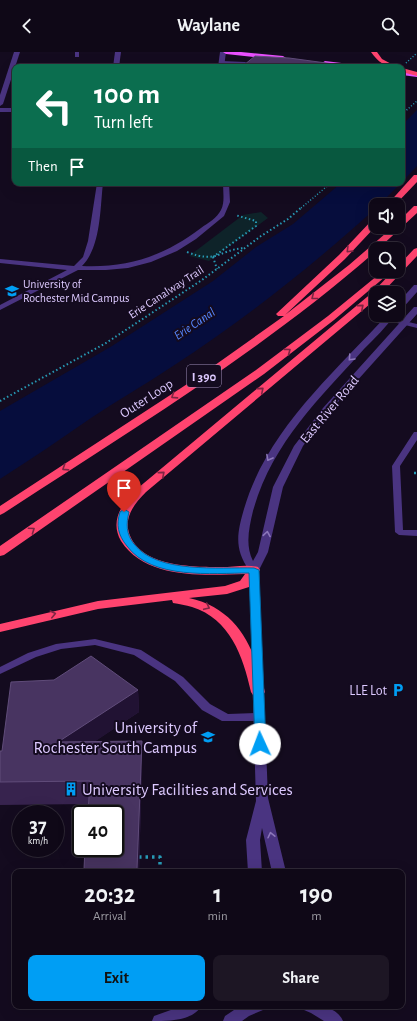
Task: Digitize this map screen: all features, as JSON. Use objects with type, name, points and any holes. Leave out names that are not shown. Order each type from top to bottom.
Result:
[{"type":"highway","points":[[374,52],[380,60],[388,64]]},
{"type":"highway","points":[[405,70],[416,74]]},
{"type":"highway","points":[[398,198],[417,177]]},
{"type":"highway","name":"Outer Loop","points":[[405,220],[417,208]]},
{"type":"highway","points":[[242,351],[342,257],[369,229]]},
{"type":"highway","name":"Outer Loop","points":[[0,512],[242,351],[332,284],[390,234]]},
{"type":"highway","points":[[405,255],[417,244]]},
{"type":"highway","points":[[383,286],[417,251]]},
{"type":"highway","name":"I 390","points":[[0,552],[260,372],[331,318],[380,278]]},
{"type":"highway","points":[[254,570],[184,569],[160,565],[147,560],[136,553],[125,538],[122,522],[124,512],[142,490],[369,299]]},
{"type":"highway","points":[[0,628],[80,609],[155,598],[234,589],[245,584],[254,570]]},
{"type":"highway","points":[[155,598],[194,603],[209,608],[221,616],[235,631],[244,647],[254,672],[258,692]]},
{"type":"main road","points":[[224,52],[290,59]]},
{"type":"street","points":[[13,64],[17,52]]},
{"type":"street","points":[[116,64],[118,52]]},
{"type":"street","points":[[221,64],[224,52]]},
{"type":"street","points":[[0,104],[12,67]]},
{"type":"street","points":[[0,110],[12,110]]},
{"type":"street","points":[[0,308],[75,269],[86,258],[89,251],[100,186]]},
{"type":"street","points":[[0,261],[75,269],[104,268],[159,257],[174,250],[218,219],[227,206],[226,186]]},
{"type":"street","points":[[405,300],[417,287]]},
{"type":"street","name":"East River Road","points":[[278,869],[262,798],[254,570],[263,552],[278,487],[298,446],[326,410],[417,309]]},
{"type":"street","name":"East River Road","points":[[254,570],[246,558],[242,541],[249,508],[266,465],[281,439],[299,415],[384,322]]},
{"type":"street","name":"East River Road","points":[[254,869],[253,840],[262,798]]},
{"type":"street","points":[[159,1021],[190,1009]]},
{"type":"street","points":[[230,1021],[248,1009]]},
{"type":"street","points":[[317,1009],[336,1021]]},
{"type":"lane","points":[[245,64],[254,55]]},
{"type":"lane","points":[[276,64],[282,58]]},
{"type":"lane","points":[[404,323],[417,326]]},
{"type":"lane","points":[[417,434],[396,466],[398,532],[417,533]]},
{"type":"lane","points":[[0,671],[32,655],[60,646],[95,642],[137,652],[179,679],[206,707],[226,718],[259,718]]},
{"type":"path","points":[[405,66],[417,53]]},
{"type":"path","points":[[405,111],[417,101]]},
{"type":"path","name":"Erie Canalway Trail","points":[[0,401],[106,343],[217,269],[288,219],[327,186]]},
{"type":"path","points":[[213,257],[256,226],[256,221],[235,215]]},
{"type":"path","points":[[191,254],[213,257],[238,248],[245,248]]},
{"type":"path","points":[[213,257],[217,269]]},
{"type":"path","points":[[139,857],[160,857],[160,869]]},
{"type":"shaded area","points":[[261,212],[268,218],[209,261],[189,256],[243,215]]},
{"type":"water","points":[[417,110],[417,166],[405,179],[405,122]]},
{"type":"water","name":"Erie Canal","points":[[337,186],[398,186],[386,198],[369,198],[369,214],[303,271],[252,311],[173,366],[101,411],[0,479],[0,411],[112,346],[213,281],[256,247],[293,224]]},
{"type":"building","points":[[255,56],[289,58],[334,64],[245,64]]},
{"type":"building","name":"University Facilities and Services","points":[[91,656],[138,690],[58,742],[142,741],[137,869],[84,869],[85,857],[124,857],[124,805],[89,805],[90,781],[0,782],[0,751],[2,751],[11,682],[54,680]]},
{"type":"place","name":"University of Rochester Mid Campus","points":[[12,291]]},
{"type":"place","name":"LLE Lot","points":[[398,690]]},
{"type":"place","name":"University of Rochester South Campus","points":[[208,737]]},
{"type":"place","name":"University Facilities and Services","points":[[71,789]]},
{"type":"route","points":[[124,512],[122,527],[125,538],[136,553],[147,560],[160,565],[184,569],[254,570],[260,744]]}]
